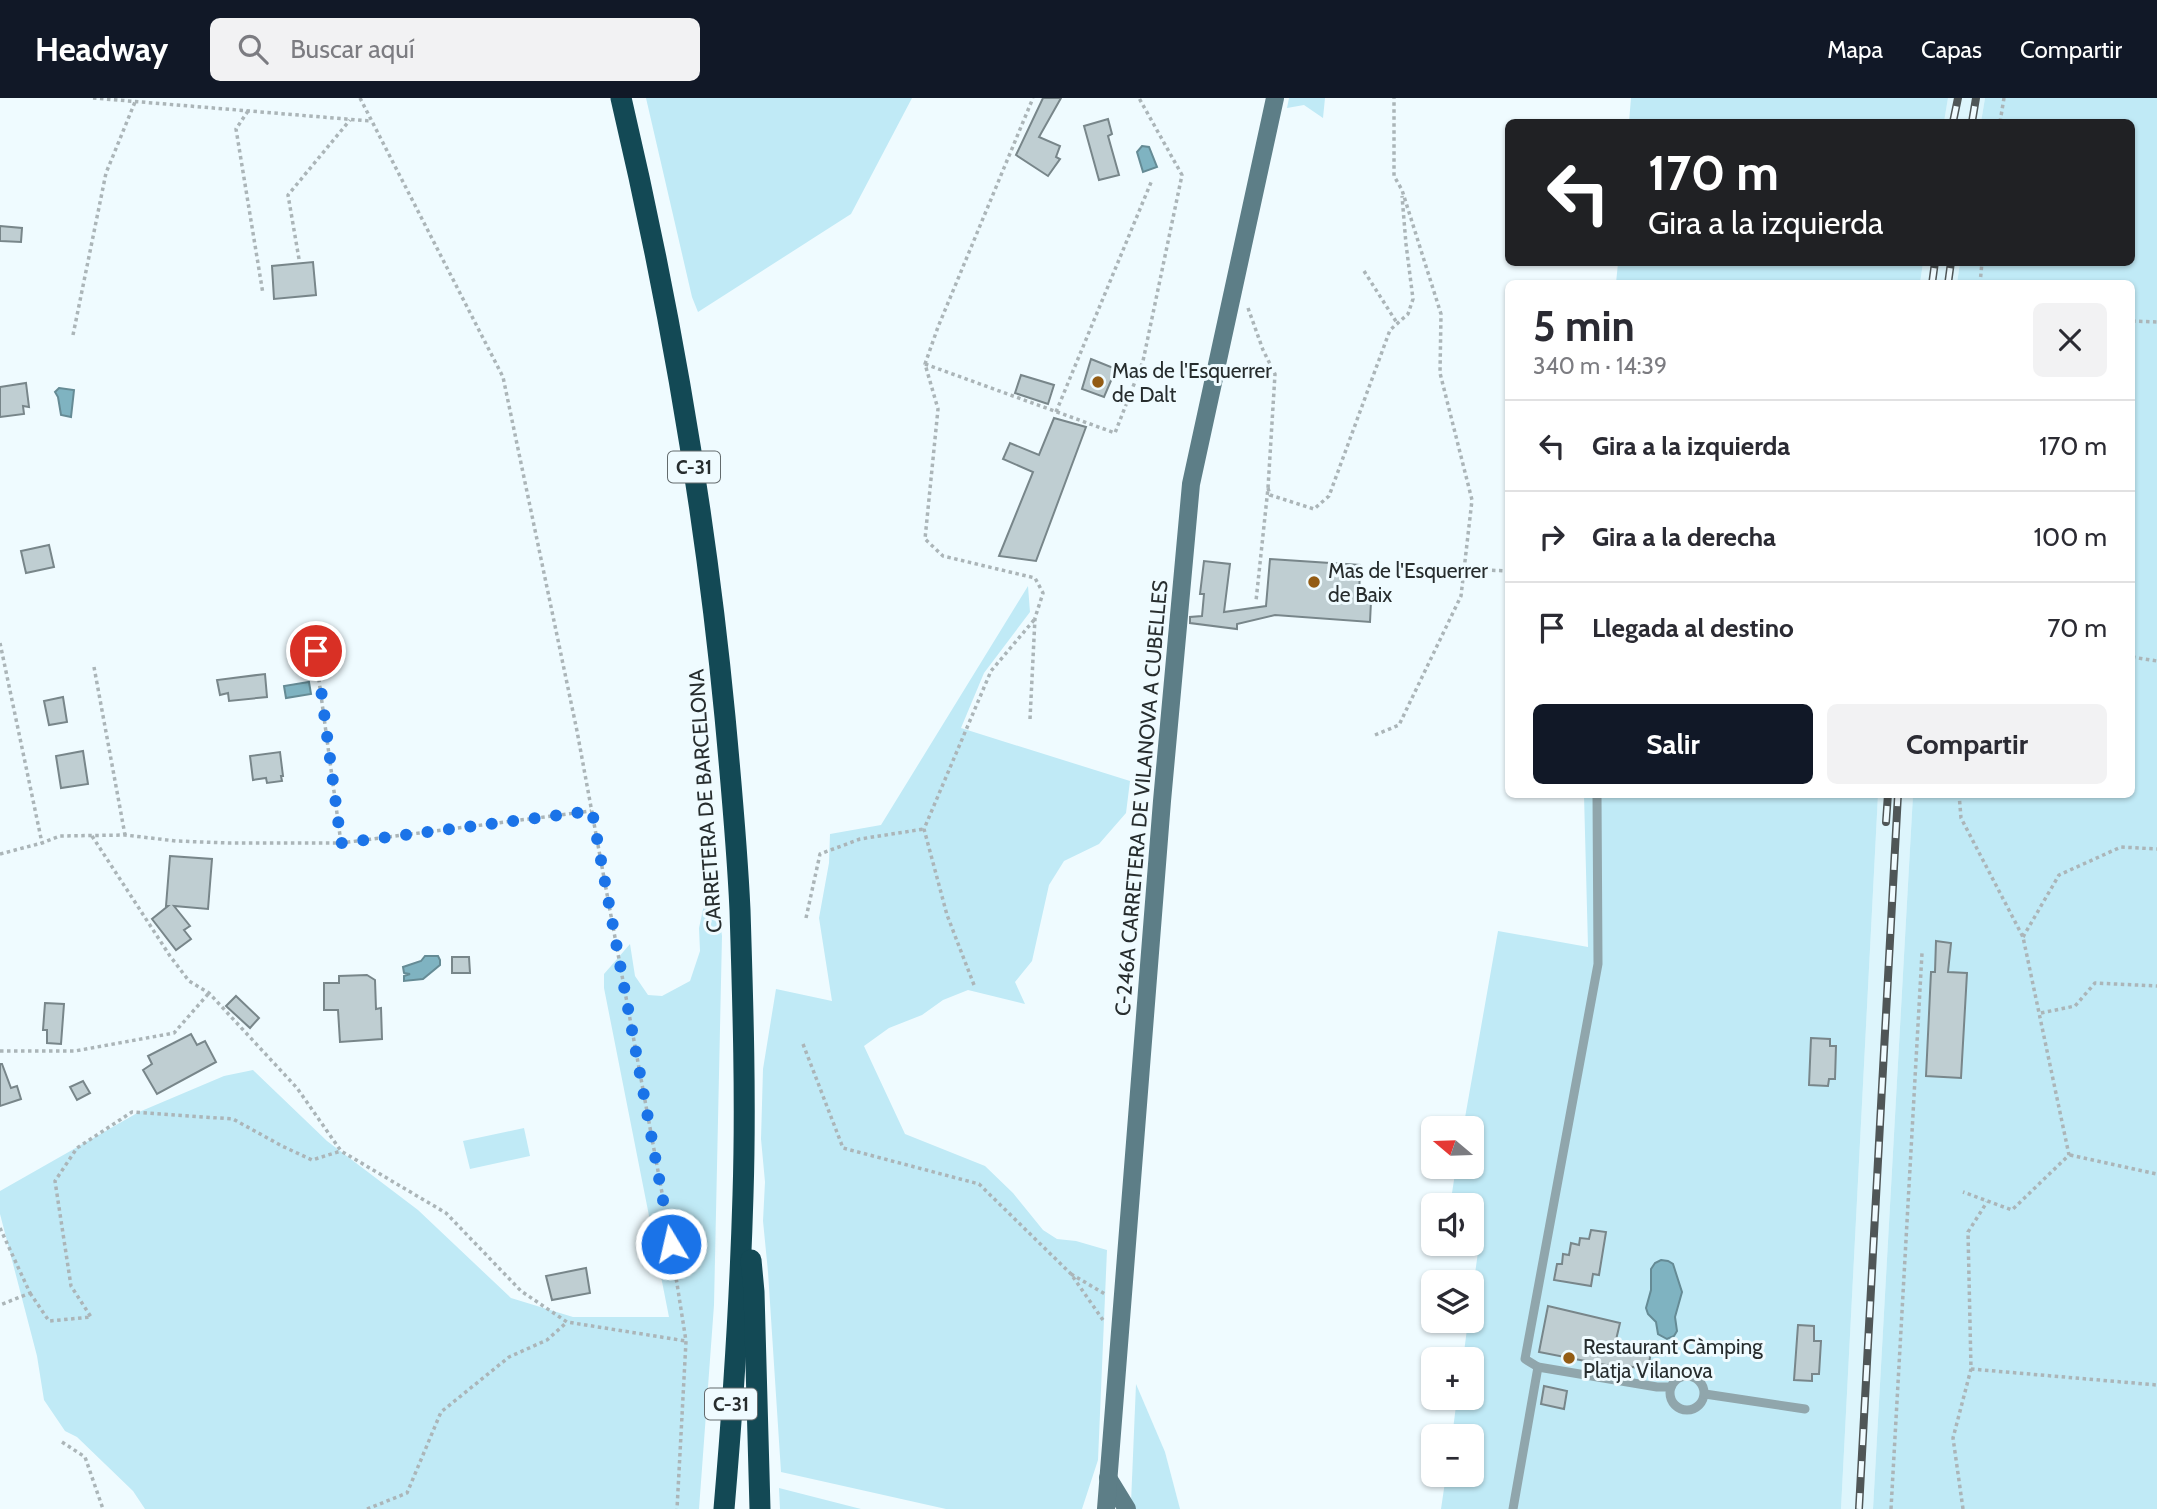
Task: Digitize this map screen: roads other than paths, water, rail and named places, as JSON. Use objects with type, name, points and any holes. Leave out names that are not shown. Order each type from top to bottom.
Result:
[{"type":"highway","name":"CARRETERA DE BARCELONA","points":[[621,98],[670,325],[701,511],[718,638],[730,769],[740,907],[744,1099],[739,1298],[724,1509]]},
{"type":"highway","points":[[743,1192],[754,1292],[760,1509]]},
{"type":"main road","name":"C-246A CARRETERA DE VILANOVA A CUBELLES","points":[[1106,1509],[1162,801],[1191,484],[1275,98]]},
{"type":"main road","points":[[1108,1478],[1127,1509]]},
{"type":"lane","points":[[1597,798],[1598,964],[1525,1359],[1538,1367],[1671,1387]]},
{"type":"lane","points":[[1513,1509],[1538,1367]]},
{"type":"lane","points":[[1691,1376],[1701,1382],[1704,1394],[1699,1406],[1688,1411],[1681,1409],[1673,1403],[1671,1387],[1679,1378],[1691,1376]]},
{"type":"lane","points":[[1704,1394],[1805,1409]]},
{"type":"railway","points":[[1954,119],[1958,98]]},
{"type":"railway","points":[[1972,119],[1976,98]]},
{"type":"railway","points":[[1933,280],[1934,266]]},
{"type":"railway","points":[[1949,280],[1950,266]]},
{"type":"railway","points":[[1886,822],[1888,798]]},
{"type":"railway","points":[[1859,1509],[1898,798]]},
{"type":"place","name":"Mas de l'Esquerrer de Dalt","points":[[1098,382]]},
{"type":"place","name":"Mas de l'Esquerrer de Baix","points":[[1314,582]]},
{"type":"place","name":"Restaurant Càmping Platja Vilanova","points":[[1569,1358]]}]
